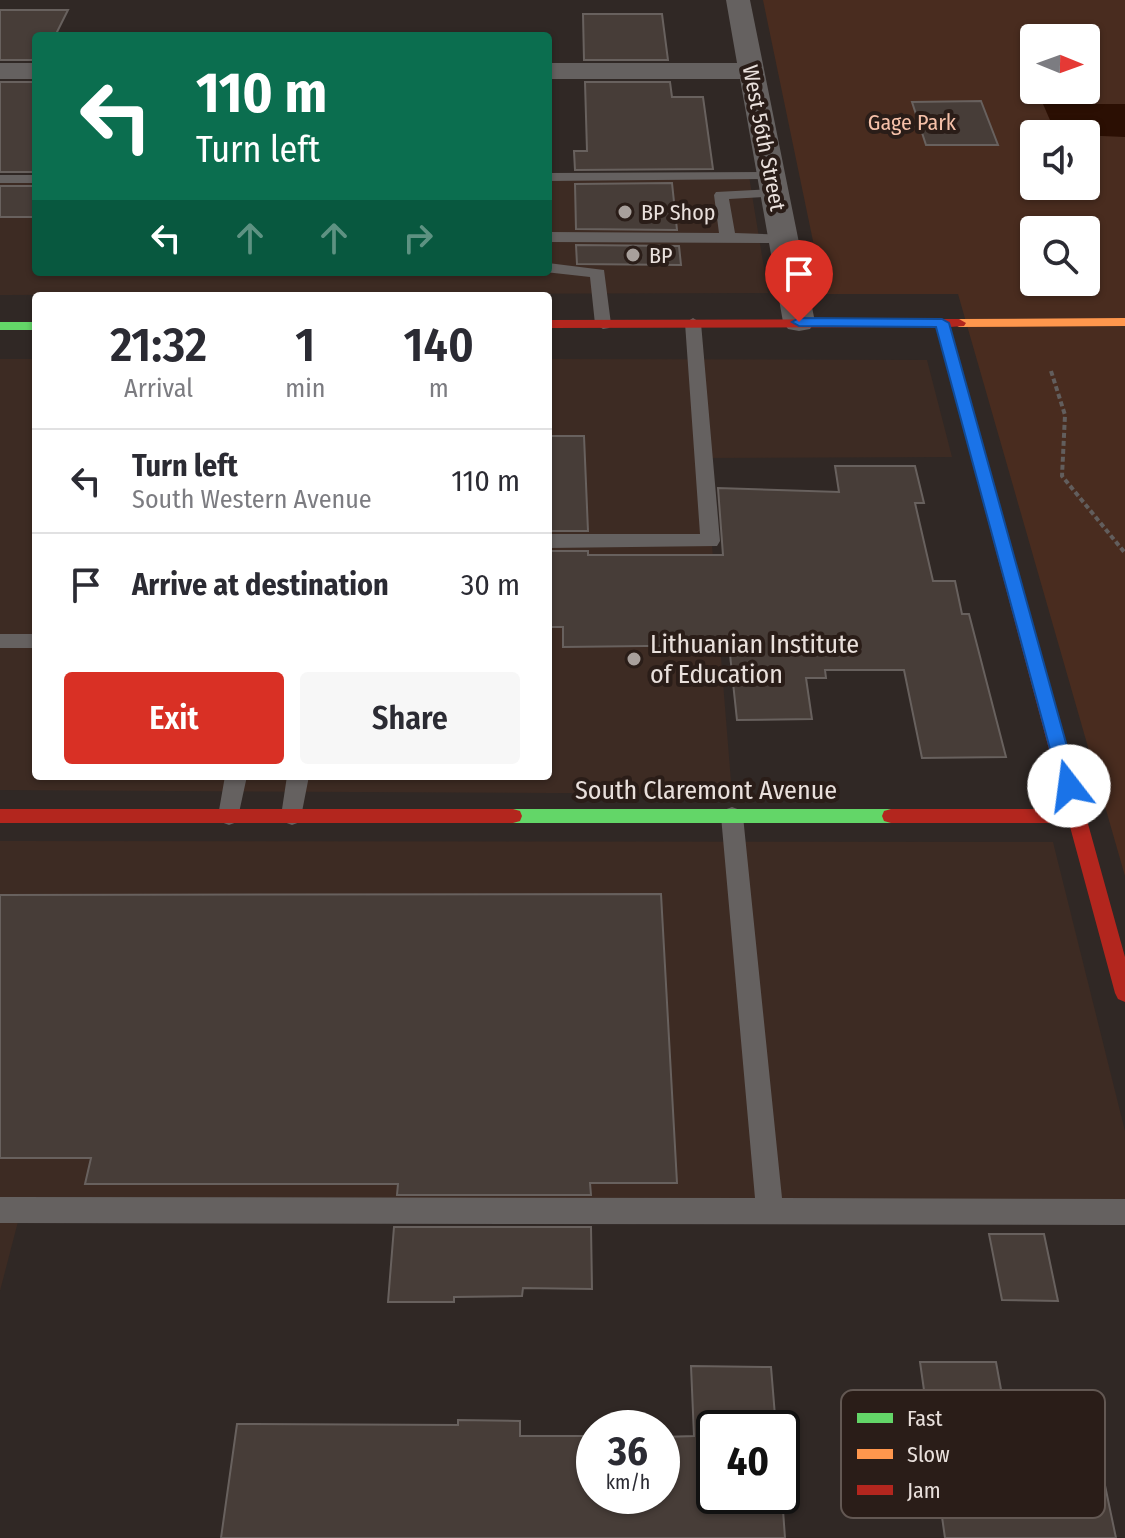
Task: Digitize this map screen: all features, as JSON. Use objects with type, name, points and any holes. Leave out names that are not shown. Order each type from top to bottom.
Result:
[{"type":"street","name":"West 56th Street","points":[[738,0],[799,322]]},
{"type":"street","points":[[0,71],[32,71]]},
{"type":"street","points":[[552,71],[752,71]]},
{"type":"street","points":[[552,324],[1125,322]]},
{"type":"street","points":[[942,323],[1125,993]]},
{"type":"street","points":[[0,326],[32,326]]},
{"type":"street","name":"South Claremont Avenue","points":[[0,816],[1077,816]]},
{"type":"lane","points":[[552,177],[773,185]]},
{"type":"lane","points":[[0,179],[32,179]]},
{"type":"lane","points":[[728,238],[721,195],[773,185]]},
{"type":"lane","points":[[552,237],[783,238]]},
{"type":"lane","points":[[552,268],[598,273],[603,324]]},
{"type":"lane","points":[[552,541],[710,541],[693,323]]},
{"type":"lane","points":[[0,641],[32,641]]},
{"type":"lane","points":[[229,816],[235,780]]},
{"type":"lane","points":[[292,816],[297,780]]},
{"type":"lane","points":[[732,816],[770,1211]]},
{"type":"lane","points":[[0,1210],[1125,1212]]},
{"type":"path","points":[[1051,371],[1065,415],[1062,476],[1125,553]]},
{"type":"shaded area","points":[[1043,104],[1125,104],[1125,137],[1100,136],[1100,120],[1050,120]]},
{"type":"shaded area","points":[[749,176],[768,293],[32,292],[32,295],[0,295],[0,179],[32,179],[32,276],[552,276],[552,177]]},
{"type":"shaded area","points":[[0,359],[32,359],[32,780],[552,780],[552,359],[927,360],[952,457],[705,458],[732,794],[0,790]]},
{"type":"shaded area","points":[[0,841],[1053,842],[1125,1131],[1125,1211],[21,1210],[0,1291]]},
{"type":"green space","name":"Gage Park","points":[[763,0],[1125,0],[1125,876],[958,294],[824,294]]},
{"type":"building","points":[[0,10],[68,10],[57,32],[32,32],[32,60],[0,60]]},
{"type":"building","points":[[583,14],[662,14],[668,60],[584,60]]},
{"type":"building","points":[[0,82],[32,82],[32,172],[0,172]]},
{"type":"building","points":[[585,82],[670,82],[672,97],[703,97],[713,169],[575,170],[574,151],[587,151]]},
{"type":"building","points":[[981,101],[998,145],[926,145],[912,102]]},
{"type":"building","name":"BP Shop","points":[[672,183],[677,230],[576,229],[575,184]]},
{"type":"building","points":[[0,186],[32,186],[32,217],[0,217]]},
{"type":"building","points":[[576,245],[679,246],[681,265],[577,264]]},
{"type":"building","points":[[552,436],[584,436],[588,531],[552,531]]},
{"type":"building","points":[[835,466],[915,466],[924,503],[915,503],[933,581],[955,581],[962,614],[969,614],[1006,757],[922,758],[904,670],[825,670],[826,678],[806,678],[812,719],[737,720],[729,645],[563,647],[563,627],[552,627],[552,551],[588,551],[588,555],[723,555],[718,488],[839,492]]},
{"type":"building","points":[[661,894],[677,1183],[590,1183],[591,1195],[397,1195],[398,1184],[85,1184],[91,1158],[0,1158],[0,895]]},
{"type":"building","points":[[394,1227],[591,1227],[592,1289],[523,1288],[522,1296],[454,1297],[454,1302],[388,1302]]},
{"type":"building","points":[[989,1234],[1044,1234],[1058,1301],[1002,1300]]},
{"type":"building","points":[[920,1362],[996,1362],[1001,1390],[924,1390]]},
{"type":"building","points":[[691,1366],[771,1367],[775,1410],[696,1410],[696,1514],[783,1514],[785,1538],[221,1538],[237,1424],[458,1425],[458,1420],[520,1421],[520,1436],[576,1436],[576,1514],[680,1514],[680,1436],[694,1436]]},
{"type":"building","points":[[1105,1485],[1116,1538],[945,1538],[942,1518],[1105,1518]]},
{"type":"traffic: fast","points":[[0,326],[32,326]]},
{"type":"traffic: fast","points":[[513,816],[891,816]]},
{"type":"traffic: slow","points":[[959,323],[1125,322]]},
{"type":"traffic: jam","points":[[942,323],[1125,993]]},
{"type":"traffic: jam","points":[[552,324],[959,323]]},
{"type":"traffic: jam","points":[[0,816],[513,816]]},
{"type":"traffic: jam","points":[[891,816],[1077,816]]},
{"type":"place","name":"BP Shop","points":[[625,212]]},
{"type":"place","name":"BP","points":[[633,255]]},
{"type":"place","name":"Lithuanian Institute of Education","points":[[634,659]]},
{"type":"route","points":[[799,322],[942,323],[1069,786]]}]
